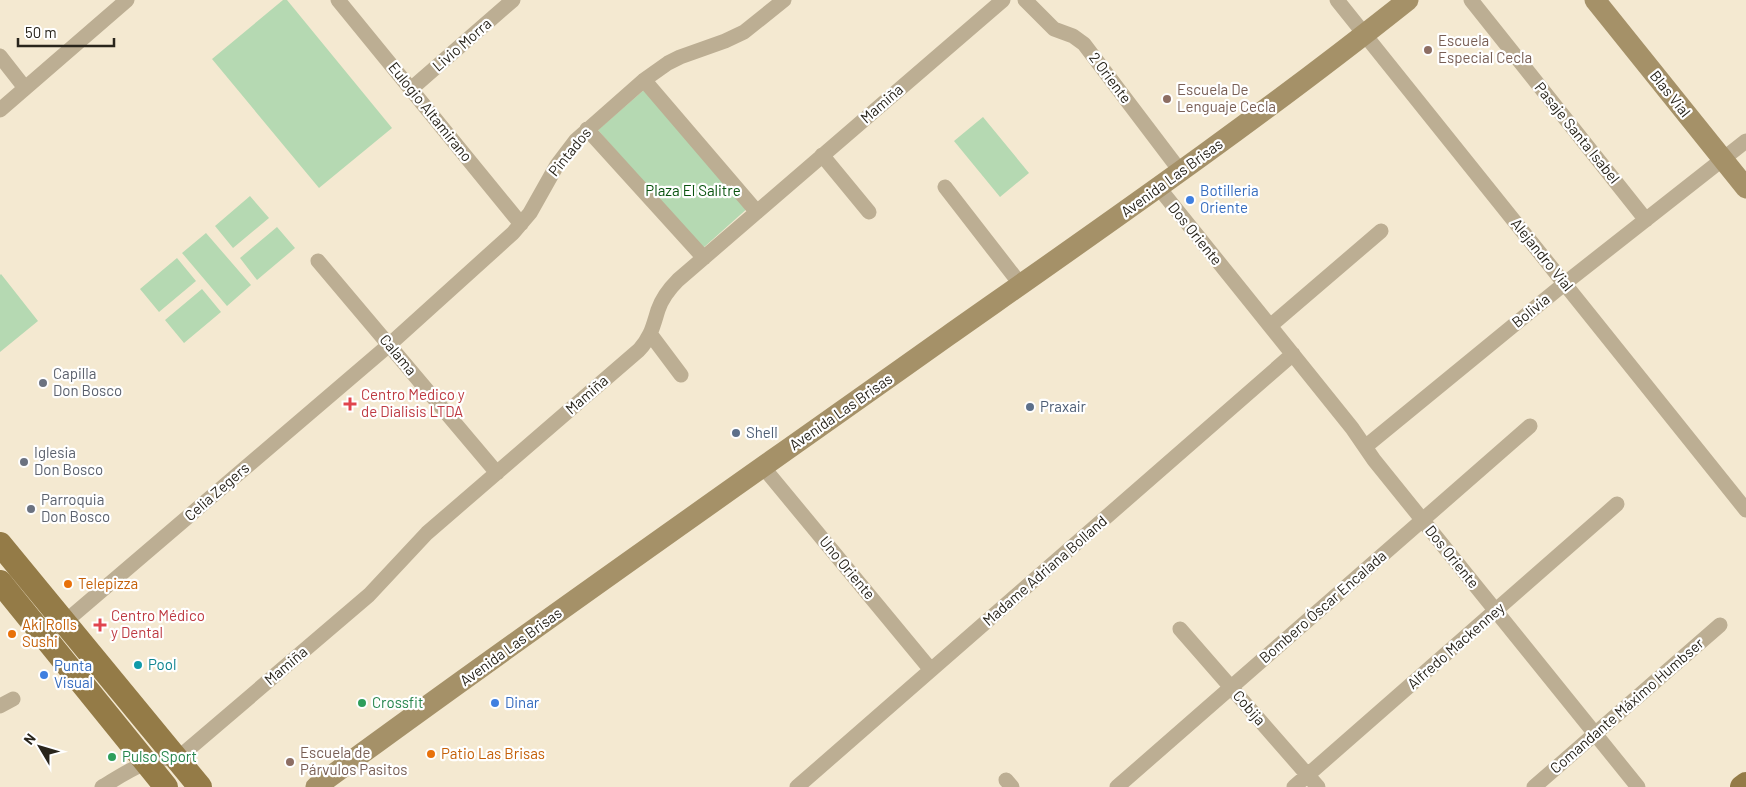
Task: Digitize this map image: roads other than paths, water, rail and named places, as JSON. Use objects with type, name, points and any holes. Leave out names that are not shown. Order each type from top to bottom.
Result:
[{"type":"main road","points":[[0,544],[200,787]]},
{"type":"main road","points":[[0,582],[166,787]]},
{"type":"main road","points":[[1742,787],[1746,784]]},
{"type":"street","points":[[0,110],[127,0]]},
{"type":"street","name":"Eulogio Altamirano","points":[[338,0],[521,224]]},
{"type":"street","name":"Livio Morra","points":[[411,89],[513,0]]},
{"type":"street","name":"Mamiña","points":[[177,759],[370,595],[426,533],[639,350],[651,335],[658,310],[665,295],[678,280],[1003,0]]},
{"type":"street","name":"2 Oriente","points":[[1025,0],[1054,29],[1073,36],[1084,44],[1181,172]]},
{"type":"street","name":"Alejandro Vial","points":[[1337,0],[1746,510]]},
{"type":"street","name":"Avenida Las Brisas","points":[[316,787],[763,467],[1159,188],[1365,35],[1408,0]]},
{"type":"street","name":"Pasaje Santa Isabel","points":[[1471,0],[1646,220]]},
{"type":"street","name":"Blas Vial","points":[[1595,0],[1746,188]]},
{"type":"street","name":"Pintados","points":[[389,345],[521,224],[537,201],[557,165],[587,129],[656,70],[680,57],[744,32],[781,1]]},
{"type":"street","points":[[0,56],[25,88]]},
{"type":"street","points":[[644,80],[757,212]]},
{"type":"street","points":[[587,129],[704,258]]},
{"type":"street","name":"Bolivia","points":[[1365,447],[1564,284],[1746,141]]},
{"type":"street","points":[[822,155],[868,212]]},
{"type":"street","points":[[945,186],[1021,285]]},
{"type":"street","name":"Dos Oriente","points":[[1159,188],[1352,428],[1422,520],[1638,787]]},
{"type":"street","points":[[1270,326],[1381,230]]},
{"type":"street","name":"Calama","points":[[318,261],[497,473]]},
{"type":"street","points":[[651,335],[681,375]]},
{"type":"street","name":"Celia Zegers","points":[[45,638],[389,345]]},
{"type":"street","name":"Madame Adriana Bolland","points":[[796,787],[1293,354]]},
{"type":"street","name":"Bombero Óscar Encalada","points":[[1117,787],[1530,426]]},
{"type":"street","name":"Uno Oriente","points":[[763,467],[931,670]]},
{"type":"street","name":"Alfredo Mackenney","points":[[1294,787],[1617,504]]},
{"type":"street","points":[[0,582],[22,570]]},
{"type":"street","name":"Comandante Máximo Humbser","points":[[1534,787],[1720,626]]},
{"type":"street","name":"Cobija","points":[[1180,629],[1318,787]]},
{"type":"street","points":[[102,787],[147,763],[162,759],[177,759]]},
{"type":"place","name":"Escuela Especial Cecla","points":[[1428,50]]},
{"type":"place","name":"Escuela De Lenguaje Cecla","points":[[1167,99]]},
{"type":"place","name":"Botilleria Oriente","points":[[1190,200]]},
{"type":"place","name":"Capilla Don Bosco","points":[[43,383]]},
{"type":"place","name":"Centro Medico y de Dialisis LTDA","points":[[350,404]]},
{"type":"place","name":"Praxair","points":[[1030,407]]},
{"type":"place","name":"Shell","points":[[736,433]]},
{"type":"place","name":"Iglesia Don Bosco","points":[[24,462]]},
{"type":"place","name":"Parroquia Don Bosco","points":[[31,509]]},
{"type":"place","name":"Telepizza","points":[[68,584]]},
{"type":"place","name":"Centro Médico y Dental","points":[[100,625]]},
{"type":"place","name":"Aki Rolls Sushi","points":[[12,634]]},
{"type":"place","name":"Pool","points":[[138,665]]},
{"type":"place","name":"Punta Visual","points":[[44,675]]},
{"type":"place","name":"Crossfit","points":[[362,703]]},
{"type":"place","name":"Dinar","points":[[495,703]]},
{"type":"place","name":"Patio Las Brisas","points":[[431,754]]},
{"type":"place","name":"Pulso Sport","points":[[112,757]]},
{"type":"place","name":"Escuela de Párvulos Pasitos","points":[[290,762]]},
{"type":"park label","name":"Plaza El Salitre","points":[[693,191]]}]
